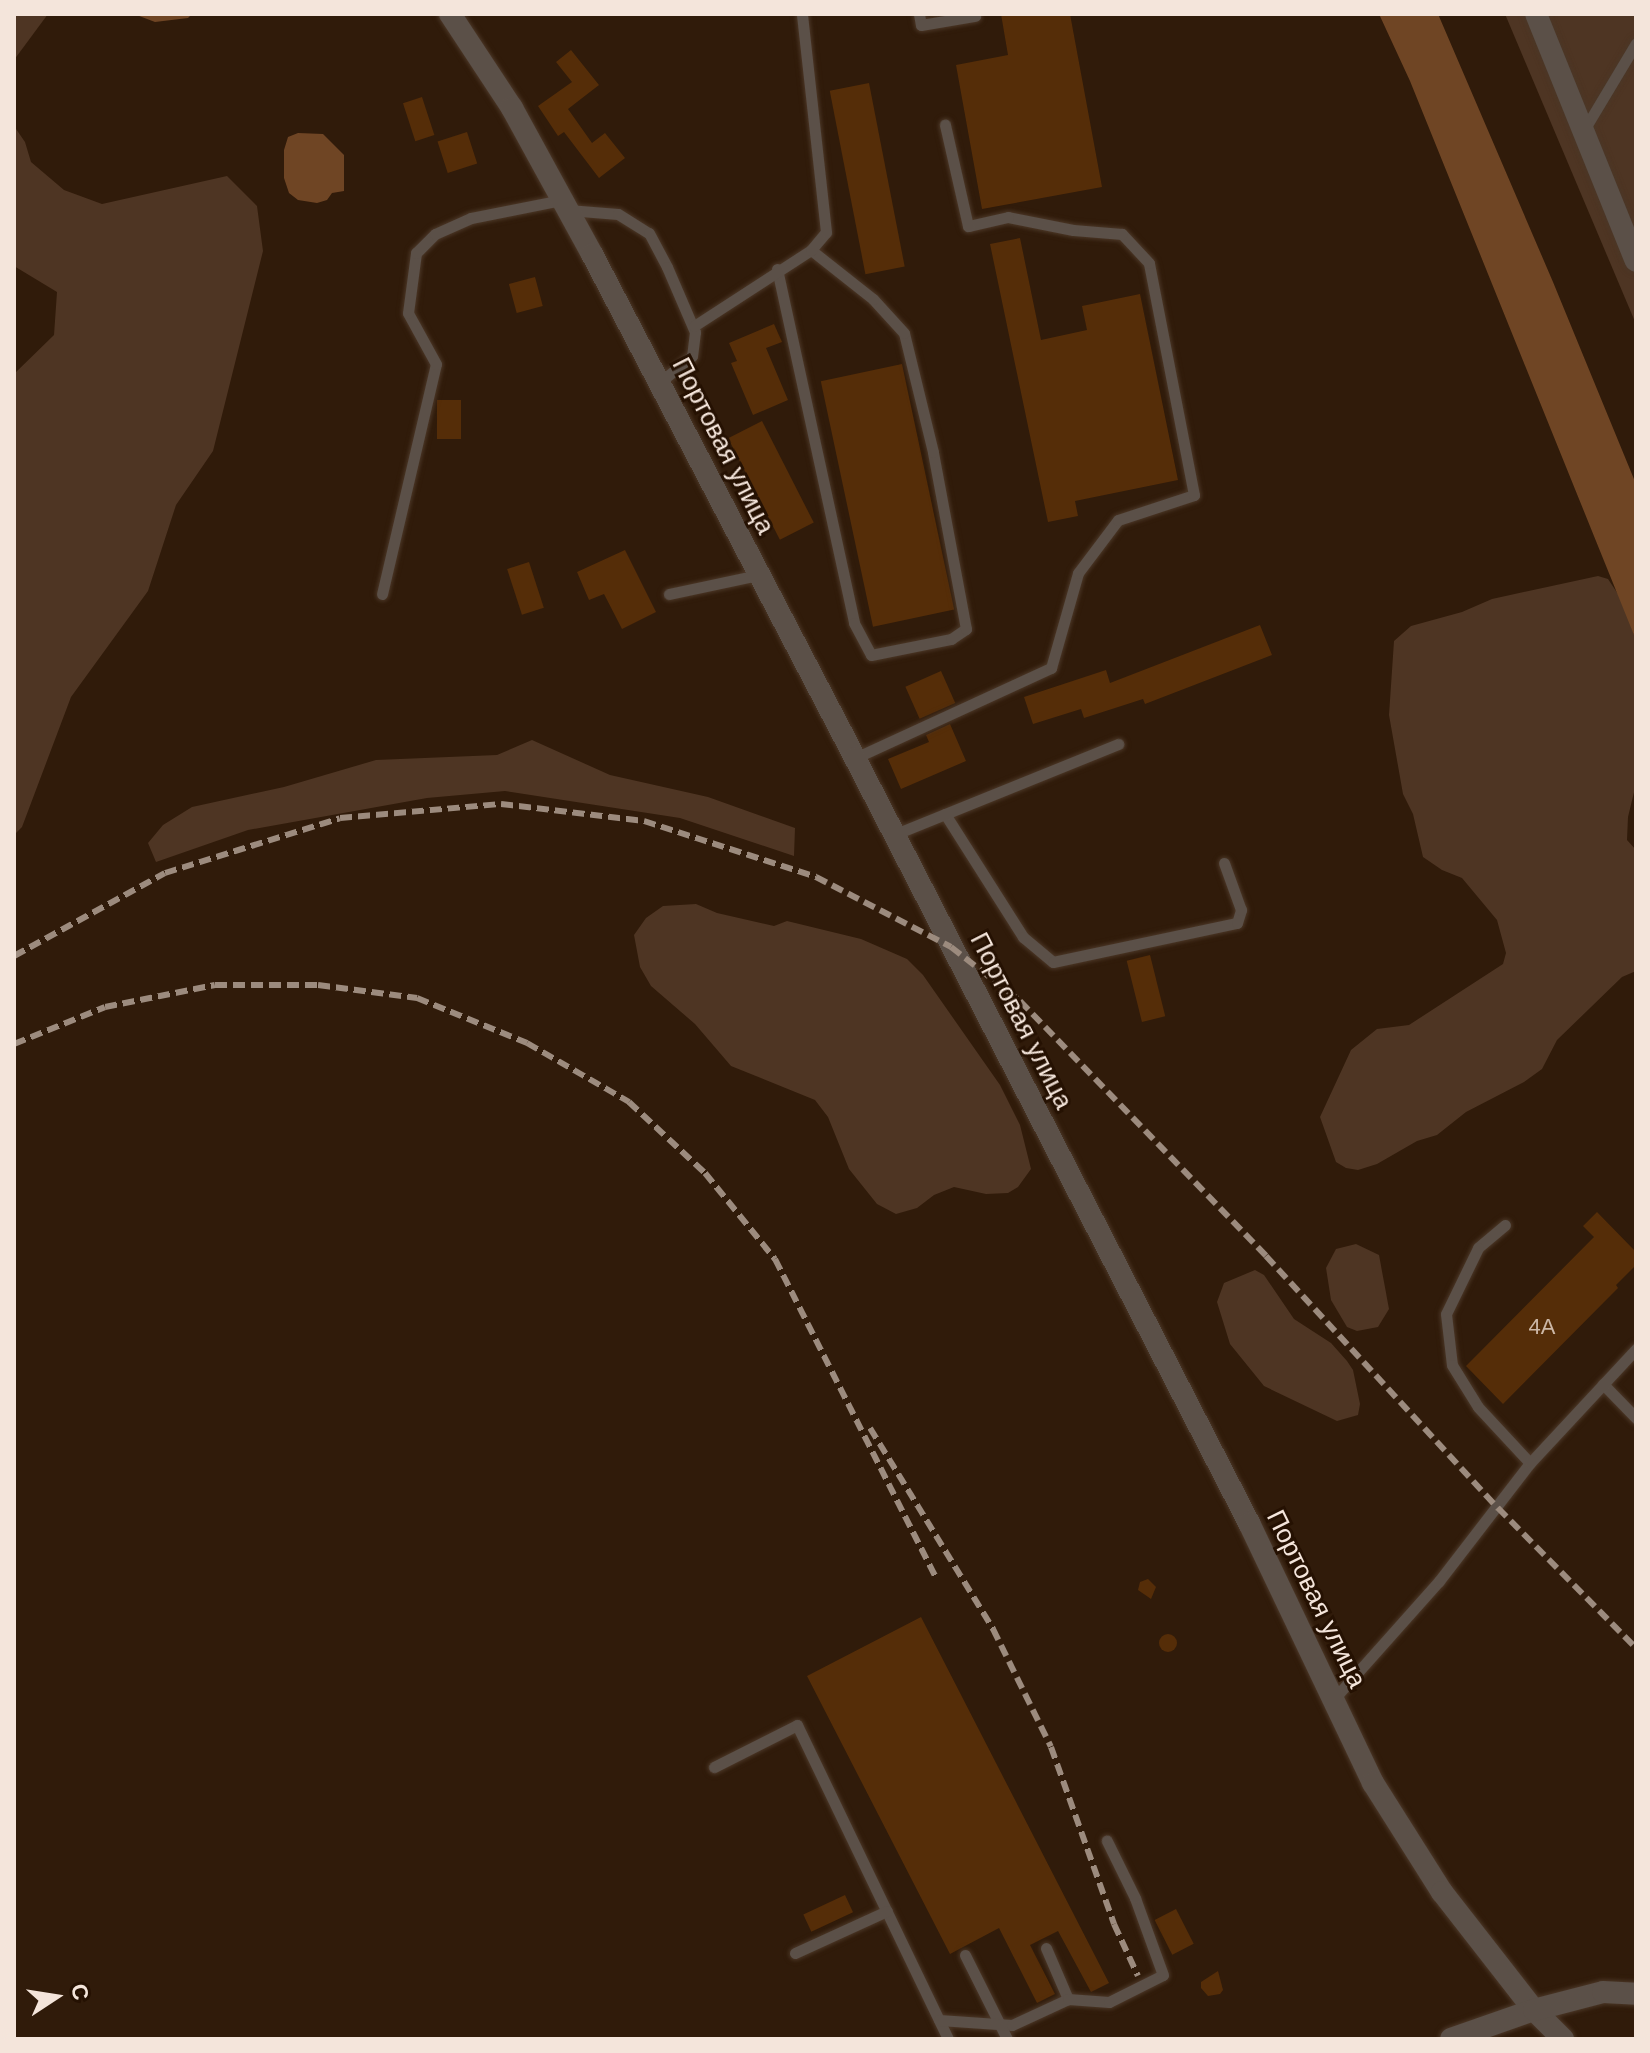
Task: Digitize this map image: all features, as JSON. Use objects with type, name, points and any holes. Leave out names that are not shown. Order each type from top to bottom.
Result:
[{"type":"street","name":"Портовая улица","points":[[450,14],[512,108],[565,205],[855,758],[1249,1523],[1373,1783],[1435,1880],[1534,2010],[1563,2039]]},
{"type":"street","points":[[1536,14],[1636,261]]},
{"type":"street","points":[[1451,2039],[1534,2010],[1603,1992],[1636,1994]]},
{"type":"lane","points":[[694,326],[777,269],[811,250],[826,232],[802,14]]},
{"type":"lane","points":[[919,14],[921,25],[975,16]]},
{"type":"lane","points":[[1583,130],[1636,43]]},
{"type":"lane","points":[[855,758],[1051,668],[1078,573],[1118,520],[1194,495],[1149,263],[1122,234],[1073,230],[1008,217],[968,226],[945,125]]},
{"type":"lane","points":[[382,594],[436,364],[408,313],[416,253],[435,234],[471,218],[565,205],[618,214],[649,233],[694,326],[692,356],[659,383]]},
{"type":"lane","points":[[777,269],[854,623],[871,655],[951,639],[966,629],[933,452],[904,333],[873,299],[811,250]]},
{"type":"lane","points":[[669,594],[758,575]]},
{"type":"lane","points":[[892,835],[1118,744]]},
{"type":"lane","points":[[945,814],[1023,937],[1053,962],[1237,923],[1241,910],[1224,863]]},
{"type":"lane","points":[[1505,1225],[1478,1248],[1446,1314],[1452,1365],[1478,1407],[1530,1463]]},
{"type":"lane","points":[[1333,1700],[1439,1581],[1530,1463],[1636,1349]]},
{"type":"lane","points":[[1603,1384],[1636,1418]]},
{"type":"lane","points":[[714,1767],[797,1725],[948,2039]]},
{"type":"lane","points":[[939,2020],[1012,2025],[1068,1999],[1109,2002],[1163,1975],[1135,1898],[1107,1841]]},
{"type":"lane","points":[[795,1953],[887,1911]]},
{"type":"lane","points":[[1046,1948],[1068,1999]]},
{"type":"lane","points":[[965,1955],[1007,2039]]},
{"type":"shaded area","points":[[14,14],[48,14],[14,60]]},
{"type":"shaded area","points":[[134,14],[192,14],[188,18],[155,22]]},
{"type":"shaded area","points":[[1379,14],[1438,14],[1636,484],[1636,640],[1410,81]]},
{"type":"shaded area","points":[[1505,14],[1636,14],[1636,324]]},
{"type":"shaded area","points":[[14,126],[25,142],[31,162],[64,190],[102,204],[227,176],[257,206],[263,251],[213,451],[176,505],[148,591],[71,697],[22,827],[14,835],[14,374],[54,335],[57,292],[14,266]]},
{"type":"shaded area","points":[[298,133],[323,134],[344,155],[344,191],[332,193],[327,200],[317,203],[298,200],[289,193],[284,178],[284,150],[288,137]]},
{"type":"shaded area","points":[[1598,576],[1608,579],[1622,600],[1636,640],[1636,784],[1628,817],[1627,840],[1636,850],[1636,971],[1622,977],[1557,1040],[1542,1069],[1524,1082],[1466,1112],[1437,1135],[1417,1141],[1377,1164],[1358,1170],[1346,1168],[1336,1162],[1320,1117],[1351,1050],[1377,1029],[1409,1025],[1503,964],[1506,953],[1497,920],[1462,878],[1442,870],[1423,857],[1413,814],[1403,794],[1389,715],[1394,641],[1411,626],[1462,612],[1492,599]]},
{"type":"shaded area","points":[[532,740],[610,775],[708,797],[795,828],[794,856],[680,818],[505,791],[427,798],[248,830],[156,862],[148,843],[163,825],[192,807],[284,787],[376,760],[497,755]]},
{"type":"shaded area","points":[[696,904],[717,913],[774,926],[787,921],[861,939],[907,959],[923,975],[1000,1085],[1020,1125],[1031,1169],[1018,1187],[1008,1193],[986,1194],[954,1187],[934,1195],[917,1208],[896,1214],[877,1204],[849,1169],[828,1117],[815,1100],[731,1066],[695,1024],[651,986],[640,967],[634,935],[646,918],[663,906]]},
{"type":"shaded area","points":[[1356,1244],[1379,1255],[1389,1309],[1378,1327],[1357,1331],[1347,1327],[1331,1300],[1326,1268],[1336,1249]]},
{"type":"shaded area","points":[[1255,1270],[1264,1275],[1294,1319],[1331,1343],[1347,1361],[1353,1370],[1360,1404],[1358,1415],[1337,1421],[1264,1386],[1230,1344],[1217,1302],[1224,1283]]},
{"type":"building","points":[[1001,14],[1070,14],[1102,187],[982,209],[956,65],[1008,55]]},
{"type":"building","points":[[571,50],[599,85],[568,109],[592,143],[605,133],[625,158],[599,178],[564,132],[558,136],[538,106],[572,82],[556,62]]},
{"type":"building","points":[[869,83],[905,267],[865,274],[830,91]]},
{"type":"building","points":[[422,97],[434,135],[415,141],[403,103]]},
{"type":"building","points":[[467,132],[477,163],[448,173],[438,142]]},
{"type":"building","points":[[1020,238],[1041,340],[1087,330],[1082,306],[1140,294],[1178,480],[1075,501],[1078,516],[1048,522],[990,244]]},
{"type":"building","points":[[535,277],[543,306],[517,313],[509,284]]},
{"type":"building","points":[[774,324],[782,342],[766,348],[788,400],[753,415],[731,363],[737,361],[729,343]]},
{"type":"building","points":[[902,364],[954,610],[873,627],[821,381]]},
{"type":"building","points":[[437,400],[461,400],[461,439],[437,439]]},
{"type":"building","points":[[762,421],[814,523],[780,540],[728,438]]},
{"type":"building","points":[[625,550],[656,612],[622,629],[604,594],[589,600],[577,572]]},
{"type":"building","points":[[529,562],[544,608],[522,615],[507,569]]},
{"type":"building","points":[[1260,625],[1272,655],[1145,704],[1143,699],[1084,718],[1081,709],[1033,724],[1024,697],[1106,670],[1110,683]]},
{"type":"building","points":[[941,671],[955,703],[920,719],[905,687]]},
{"type":"building","points":[[950,724],[966,761],[901,789],[888,759],[929,742],[926,735]]},
{"type":"building","points":[[1150,955],[1165,1016],[1142,1022],[1127,961]]},
{"type":"building","points":[[1597,1212],[1636,1252],[1636,1265],[1616,1285],[1618,1288],[1503,1404],[1466,1366],[1594,1237],[1583,1226]]},
{"type":"building","points":[[1148,1579],[1156,1587],[1151,1599],[1138,1590],[1140,1582]]},
{"type":"building","points":[[921,1617],[1109,1983],[1091,1992],[1058,1931],[1030,1945],[1055,1994],[1037,2003],[999,1928],[950,1954],[807,1676]]},
{"type":"building","points":[[1168,1634],[1177,1643],[1168,1652],[1159,1643]]},
{"type":"building","points":[[845,1895],[853,1912],[811,1932],[803,1914]]},
{"type":"building","points":[[1176,1909],[1194,1944],[1172,1955],[1155,1920]]},
{"type":"building","points":[[1218,1971],[1223,1990],[1220,1994],[1208,1996],[1201,1988],[1201,1982]]},
{"type":"railway","points":[[14,956],[165,873],[340,818],[501,804],[644,821],[816,877],[951,947],[1020,1001],[1266,1256],[1498,1508],[1636,1648]]},
{"type":"railway","points":[[14,1044],[105,1007],[215,985],[318,985],[417,998],[527,1043],[629,1102],[705,1173],[775,1259],[936,1578]]},
{"type":"railway","points":[[870,1428],[993,1629],[1051,1747],[1114,1924],[1138,1976]]}]
